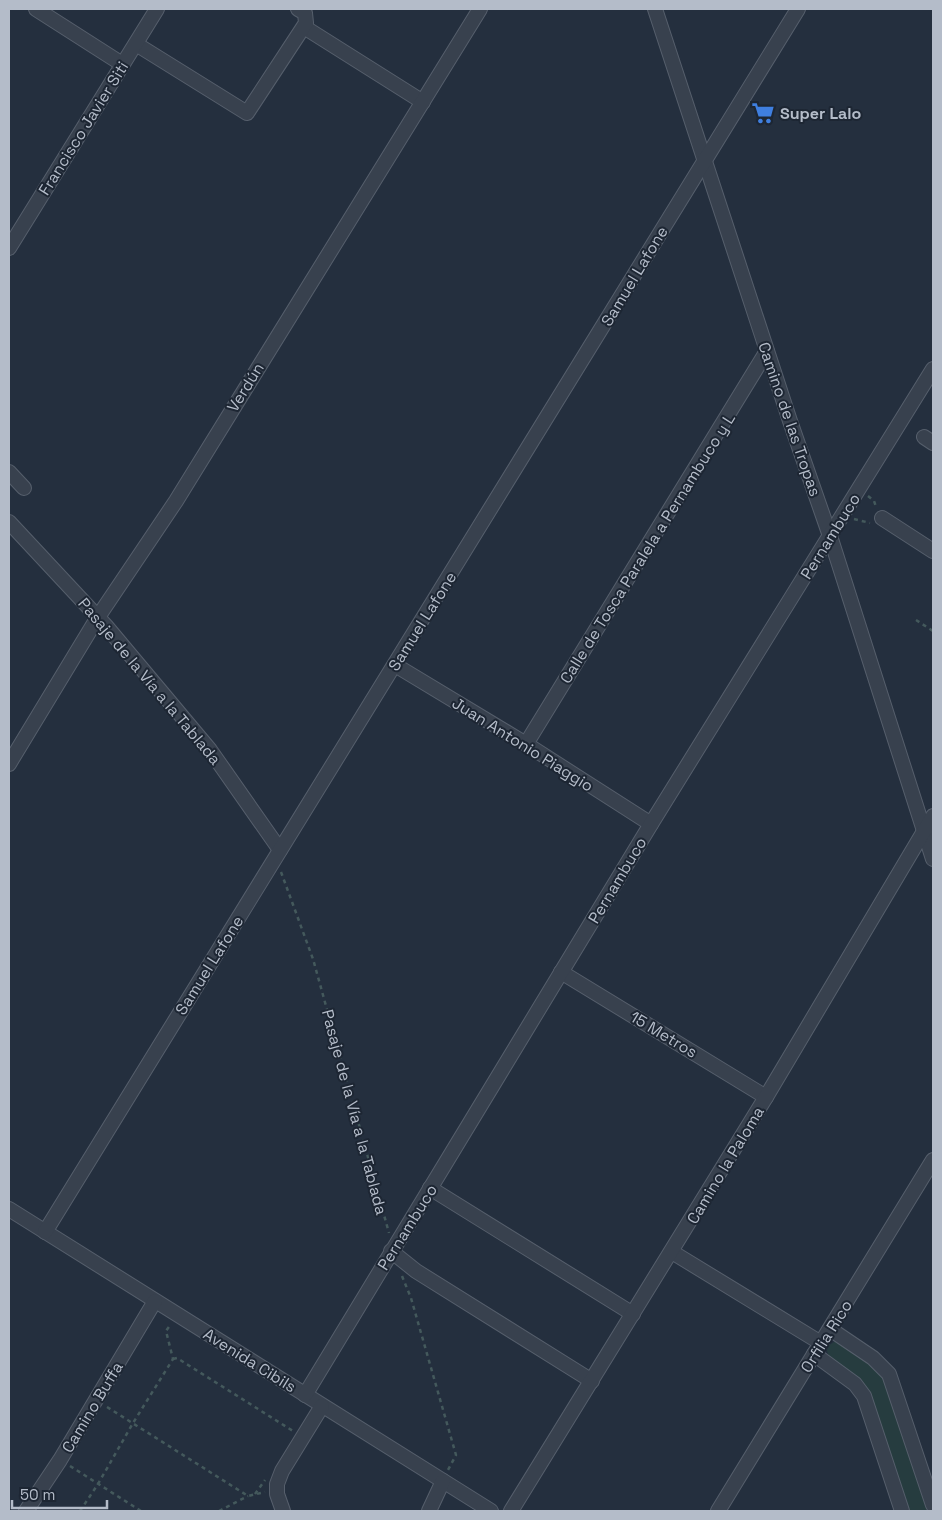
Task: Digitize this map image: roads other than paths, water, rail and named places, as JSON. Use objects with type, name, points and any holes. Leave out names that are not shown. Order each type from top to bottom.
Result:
[{"type":"street","name":"Francisco Javier Siti","points":[[9,248],[157,9]]},
{"type":"street","name":"Verdún","points":[[9,764],[98,617],[176,501],[480,9]]},
{"type":"street","name":"Camino de las Tropas","points":[[655,9],[830,536],[933,859]]},
{"type":"street","name":"Samuel Lafone","points":[[45,1232],[798,9]]},
{"type":"street","points":[[41,10],[122,64]]},
{"type":"street","points":[[136,44],[247,113],[302,16],[423,102]]},
{"type":"street","name":"Calle de Tosca Paralela a Pernambuco y L","points":[[526,744],[767,351]]},
{"type":"street","name":"Pernambuco","points":[[305,1395],[651,824],[933,369]]},
{"type":"street","points":[[9,472],[24,488]]},
{"type":"street","points":[[882,518],[933,551]]},
{"type":"street","name":"Pasaje de la Vía a la Tablada","points":[[9,522],[98,617],[210,750],[278,853]]},
{"type":"street","name":"Juan Antonio Piaggio","points":[[395,665],[526,744],[651,824]]},
{"type":"street","name":"Camino la Paloma","points":[[511,1511],[672,1252],[933,816]]},
{"type":"street","name":"15 Metros","points":[[561,972],[766,1097]]},
{"type":"street","name":"Orfilia Rico","points":[[718,1511],[933,1160]]},
{"type":"street","points":[[430,1188],[633,1314]]},
{"type":"street","name":"Avenida Cibils","points":[[9,1209],[443,1481],[486,1510]]},
{"type":"street","points":[[392,1251],[416,1271],[592,1381]]},
{"type":"street","points":[[672,1252],[817,1349],[855,1384],[864,1396],[902,1511]]},
{"type":"street","name":"Camino Buffa","points":[[26,1511],[60,1460],[95,1399],[156,1301]]},
{"type":"street","points":[[830,1329],[873,1358],[888,1374],[933,1505]]},
{"type":"street","points":[[283,1511],[277,1494],[276,1484],[322,1406]]},
{"type":"street","points":[[430,1511],[443,1481]]},
{"type":"place","name":"Super Lalo","points":[[763,113]]}]
